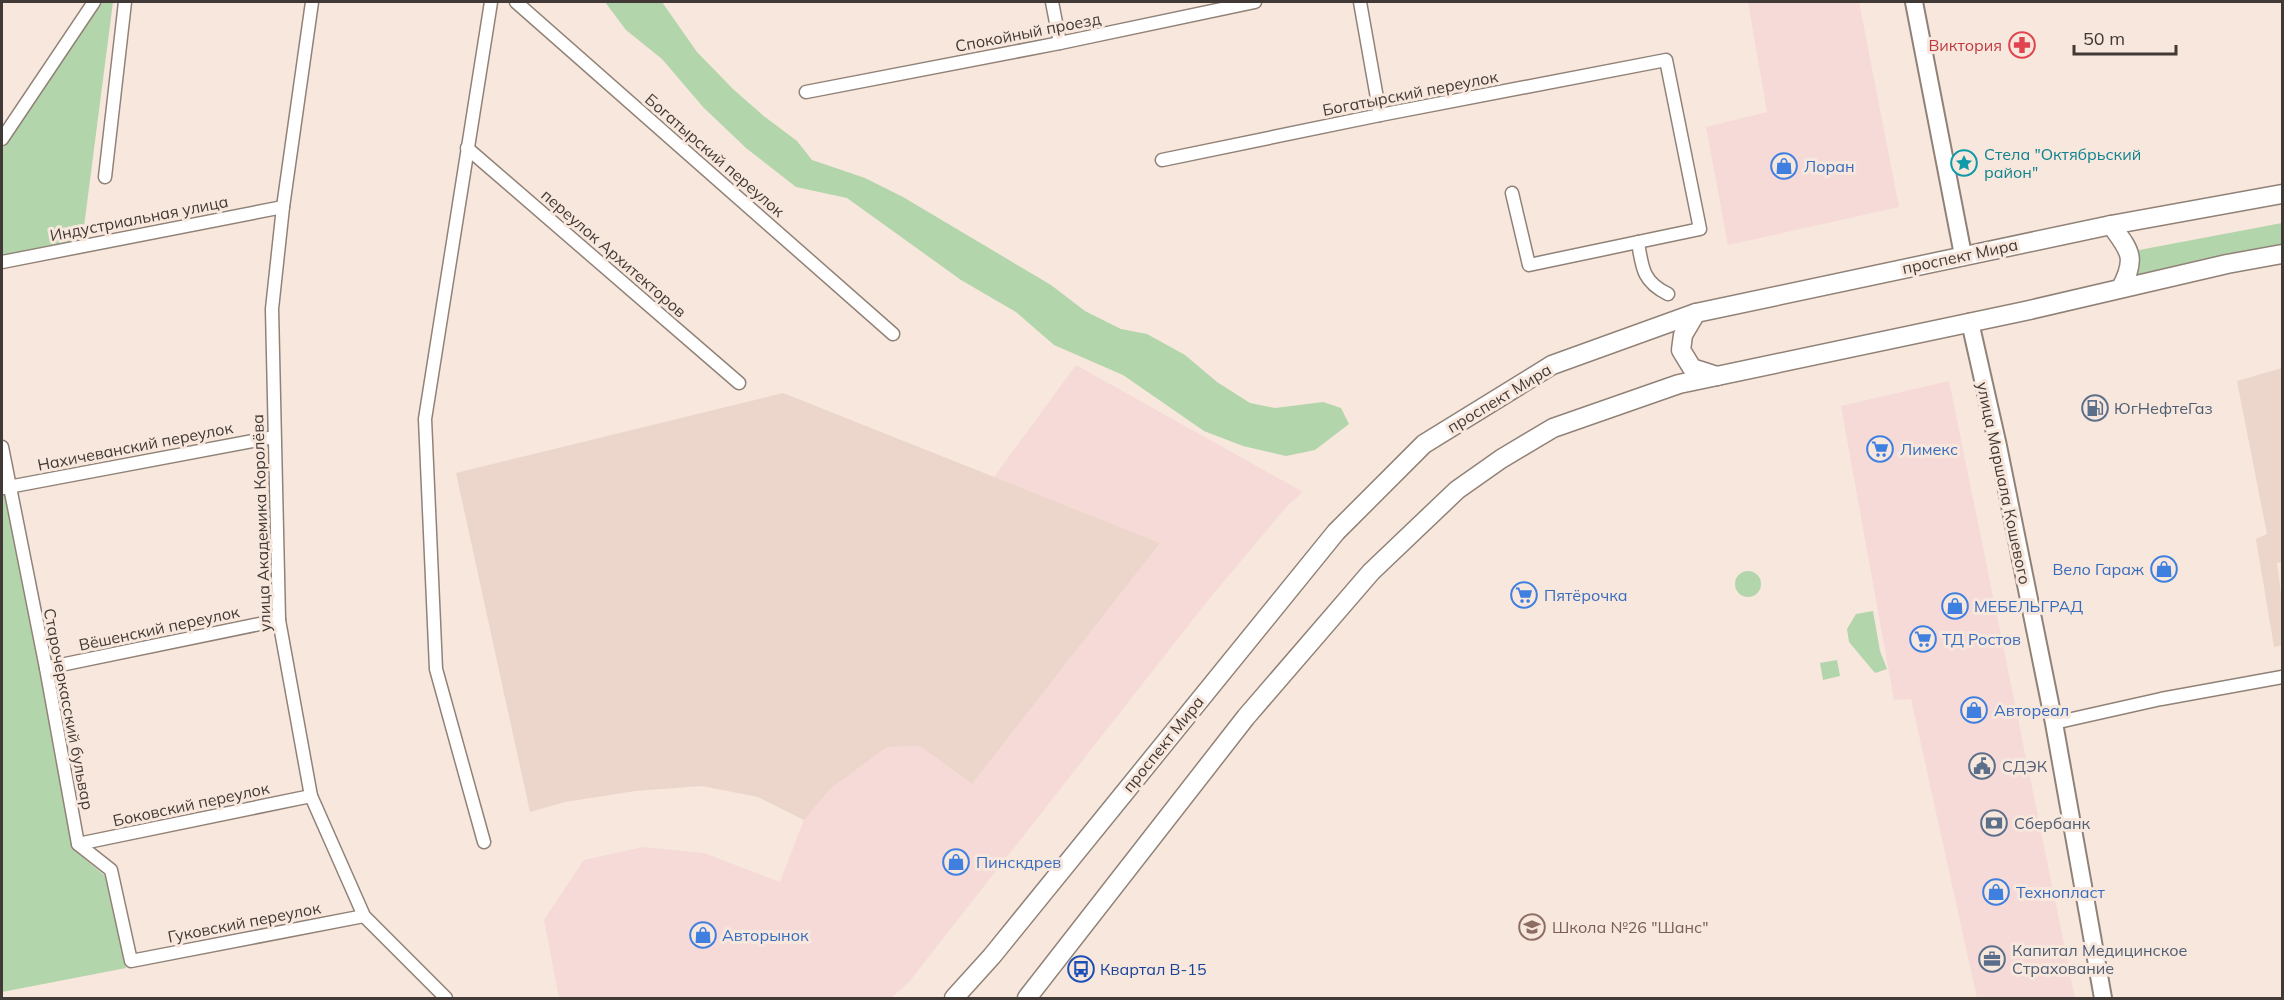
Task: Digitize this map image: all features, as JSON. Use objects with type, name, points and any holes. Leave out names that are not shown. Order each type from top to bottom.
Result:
[{"type":"main road","name":"проспект Мира","points":[[954,999],[992,956],[1336,532],[1424,444],[1552,365],[1696,313],[1965,254],[2283,194]]},
{"type":"main road","points":[[2111,225],[2129,249],[2129,272],[2121,288]]},
{"type":"main road","points":[[1027,999],[1246,717],[1371,572],[1457,490],[1501,459],[1553,428],[1679,384],[1967,323],[2227,264],[2283,254]]},
{"type":"main road","points":[[1696,313],[1683,335],[1681,350],[1692,368],[1717,376]]},
{"type":"street","points":[[2,139],[94,2]]},
{"type":"street","points":[[105,177],[125,2]]},
{"type":"street","name":"улица Академика Королёва","points":[[312,2],[283,207],[272,309],[279,620],[311,796],[364,916],[446,999]]},
{"type":"street","points":[[484,842],[436,669],[425,419],[491,2]]},
{"type":"street","name":"Богатырский переулок","points":[[516,2],[893,334]]},
{"type":"street","points":[[1052,2],[1060,43]]},
{"type":"street","name":"Спокойный проезд","points":[[806,93],[1255,2]]},
{"type":"street","points":[[1360,2],[1380,115]]},
{"type":"street","points":[[1916,2],[1965,254]]},
{"type":"street","name":"Богатырский переулок","points":[[1162,160],[1666,60],[1700,229],[1638,242]]},
{"type":"street","name":"переулок Архитекторов","points":[[467,148],[739,383]]},
{"type":"street","points":[[1512,193],[1528,265],[1638,242],[1643,272],[1655,288],[1668,294]]},
{"type":"street","name":"Индустриальная улица","points":[[2,262],[283,207]]},
{"type":"street","points":[[1967,323],[2101,999]]},
{"type":"street","name":"улица Маршала Кошевого","points":[[1967,323],[1998,446],[2054,723],[2101,999]]},
{"type":"street","name":"Нахичеванский переулок","points":[[5,487],[274,437]]},
{"type":"street","name":"Старочеркасский бульвар","points":[[2,447],[5,487],[46,668],[78,844]]},
{"type":"street","name":"Вёшенский переулок","points":[[46,668],[279,620]]},
{"type":"street","points":[[2054,723],[2161,699],[2283,677]]},
{"type":"street","name":"Боковский переулок","points":[[78,844],[311,796]]},
{"type":"street","name":"Гуковский переулок","points":[[78,844],[111,870],[131,961],[364,916]]},
{"type":"shaded area","points":[[1748,2],[1859,2],[1899,207],[1728,245],[1706,127],[1767,112]]},
{"type":"shaded area","points":[[1076,365],[1303,492],[1287,506],[1209,599],[909,982],[891,998],[559,998],[544,920],[584,860],[643,847],[704,853],[780,882],[804,820],[830,789],[887,747],[920,746],[972,784],[1160,543],[994,477]]},
{"type":"shaded area","points":[[2282,368],[2282,562],[2277,563],[2282,602],[2282,645],[2274,647],[2256,539],[2267,534],[2237,381]]},
{"type":"shaded area","points":[[1949,381],[2075,998],[1977,998],[1911,699],[1894,700],[1841,406]]},
{"type":"shaded area","points":[[783,393],[1160,543],[972,784],[920,746],[887,747],[830,789],[804,820],[758,797],[702,786],[635,791],[565,802],[530,812],[456,473]]},
{"type":"green space","points":[[98,2],[113,2],[82,242],[2,257],[2,149]]},
{"type":"green space","points":[[605,2],[662,2],[697,52],[733,89],[797,141],[812,160],[865,178],[903,197],[1051,285],[1085,311],[1121,329],[1147,334],[1185,355],[1217,382],[1250,403],[1275,408],[1323,402],[1341,408],[1349,424],[1315,450],[1286,456],[1243,446],[1204,431],[1123,375],[1054,345],[1016,312],[961,280],[847,198],[796,187],[746,148],[703,107],[662,59],[626,30]]},
{"type":"green space","points":[[2282,223],[2282,249],[2136,278],[2140,262],[2134,251]]},
{"type":"green space","points":[[2,493],[5,493],[74,850],[105,876],[126,968],[2,992]]},
{"type":"green space","points":[[1748,571],[1757,575],[1761,584],[1757,593],[1748,597],[1739,593],[1735,584],[1739,575]]},
{"type":"green space","points":[[1873,611],[1880,651],[1887,669],[1875,673],[1849,642],[1847,629],[1856,614]]},
{"type":"green space","points":[[1837,660],[1840,676],[1823,680],[1820,663]]},
{"type":"place","name":"Виктория","points":[[2022,45]]},
{"type":"place","name":"Стела \"Октябрьский район\"","points":[[1964,163]]},
{"type":"place","name":"Лоран","points":[[1784,166]]},
{"type":"place","name":"ЮгНефтеГаз","points":[[2095,408]]},
{"type":"place","name":"Лимекс","points":[[1880,449]]},
{"type":"place","name":"Вело Гараж","points":[[2164,569]]},
{"type":"place","name":"Пятёрочка","points":[[1524,595]]},
{"type":"place","name":"МЕБЕЛЬГРАД","points":[[1955,606]]},
{"type":"place","name":"ТД Ростов","points":[[1923,639]]},
{"type":"place","name":"Автореал","points":[[1974,710]]},
{"type":"place","name":"СДЭК","points":[[1982,766]]},
{"type":"place","name":"Сбербанк","points":[[1994,823]]},
{"type":"place","name":"Пинскдрев","points":[[956,862]]},
{"type":"place","name":"Технопласт","points":[[1996,892]]},
{"type":"place","name":"Школа №26 \"Шанс\"","points":[[1532,927]]},
{"type":"place","name":"Авторынок","points":[[703,935]]},
{"type":"place","name":"Капитал Медицинское Страхование","points":[[1992,959]]},
{"type":"place","name":"Квартал В-15","points":[[1081,969]]}]
